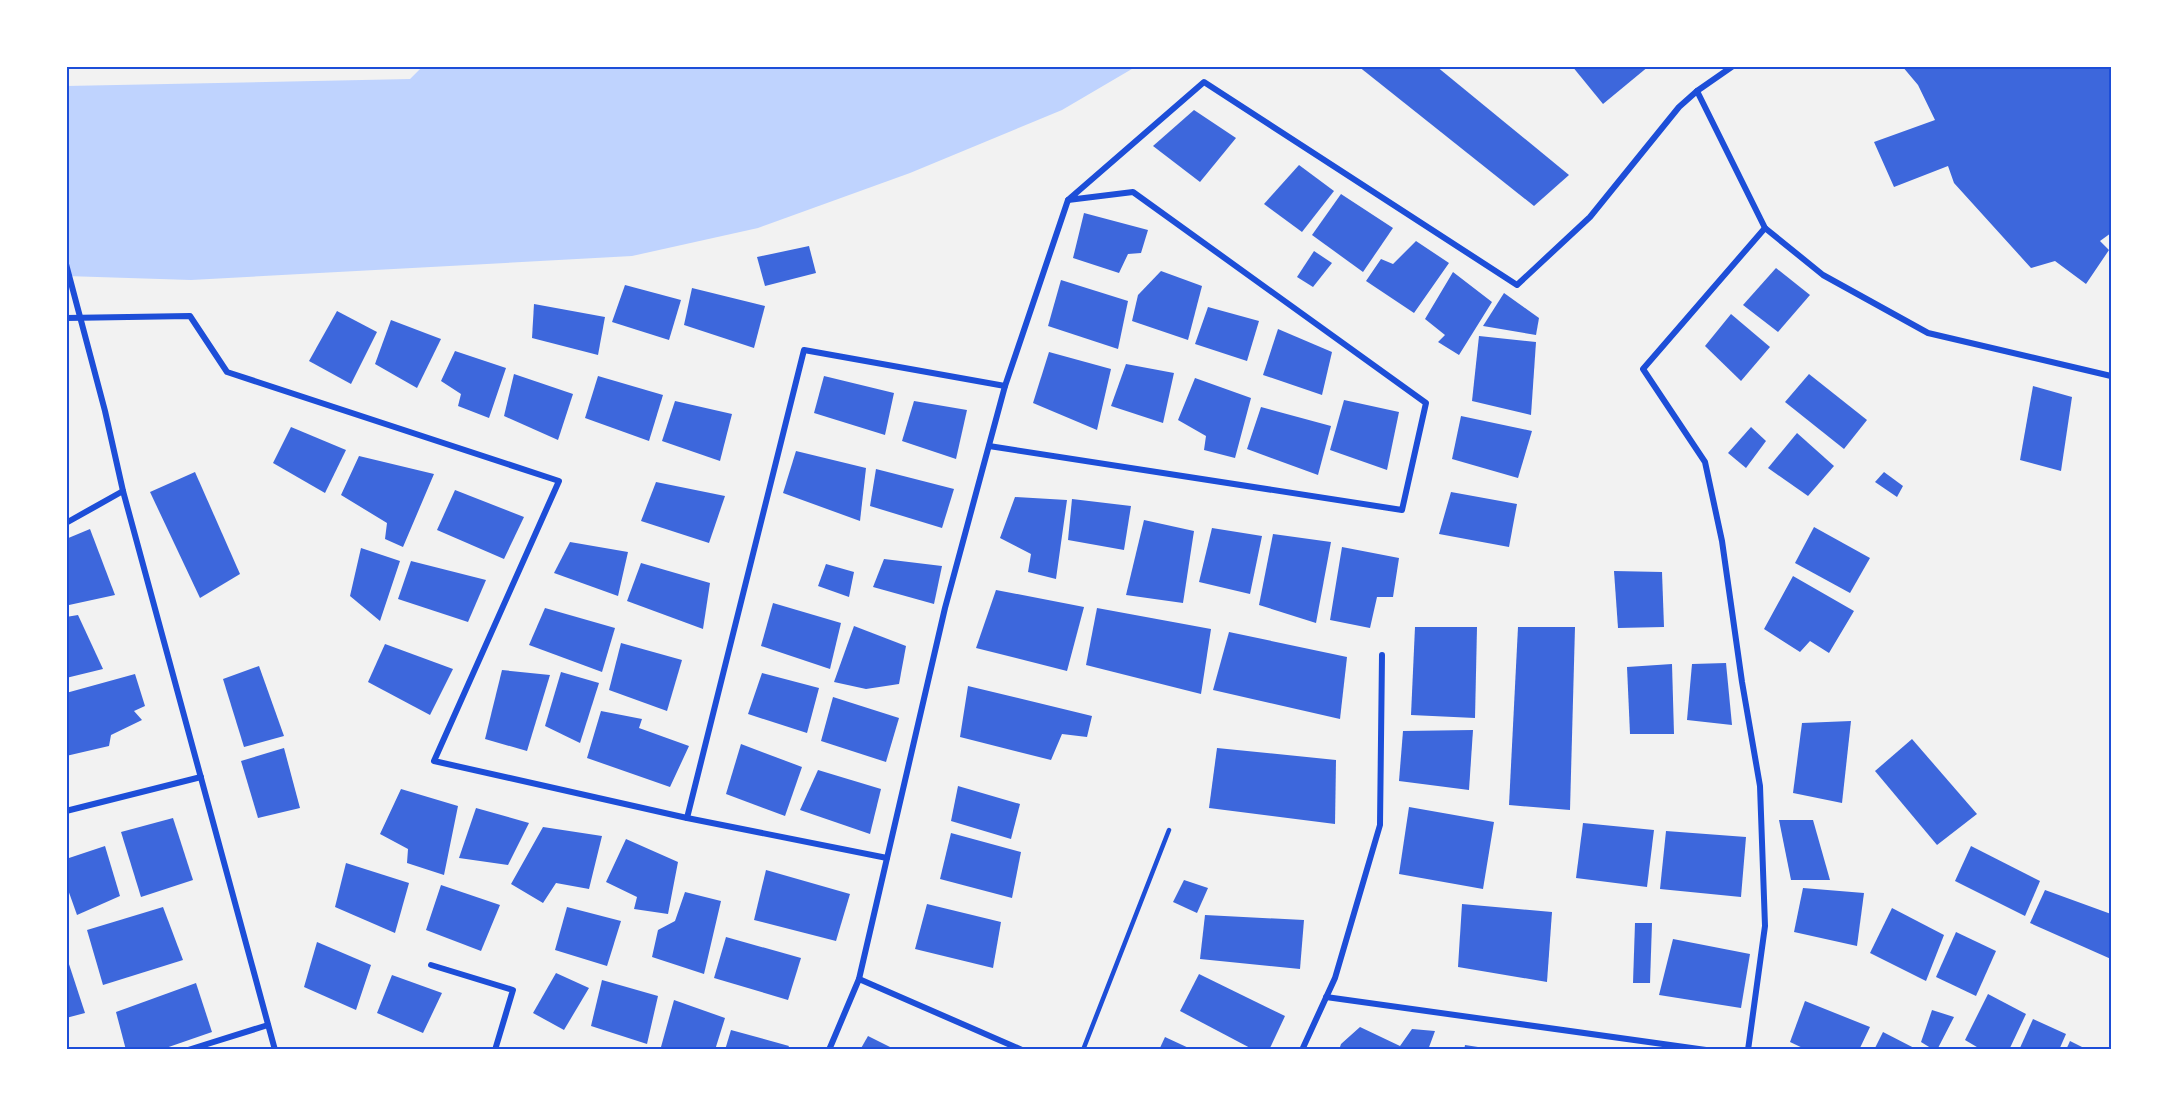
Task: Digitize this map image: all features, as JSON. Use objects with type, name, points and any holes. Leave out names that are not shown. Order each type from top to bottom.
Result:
[{"type":"street","points":[[829,1050],[859,979],[945,608],[988,446],[1005,386],[1068,200],[1204,82],[1517,285],[1590,217],[1679,107],[1733,66]]},
{"type":"street","points":[[1697,92],[1765,228],[1823,275],[1928,333],[2111,376]]},
{"type":"street","points":[[988,446],[1402,510],[1426,403],[1133,192],[1068,200]]},
{"type":"street","points":[[1748,1050],[1766,926],[1760,786],[1742,682],[1722,541],[1705,462],[1643,369],[1765,228]]},
{"type":"street","points":[[66,264],[105,411],[123,491],[275,1050]]},
{"type":"street","points":[[66,318],[190,316],[227,372],[559,481],[434,761],[687,818],[887,858]]},
{"type":"street","points":[[687,818],[804,350],[1005,386]]},
{"type":"street","points":[[66,523],[123,491]]},
{"type":"street","points":[[1302,1050],[1335,978],[1380,825],[1382,655]]},
{"type":"street","points":[[66,811],[201,777]]},
{"type":"street","points":[[432,965],[513,990],[495,1050]]},
{"type":"street","points":[[859,979],[1022,1050]]},
{"type":"street","points":[[1326,997],[1706,1050]]},
{"type":"street","points":[[188,1050],[268,1025]]},
{"type":"lane","points":[[1083,1050],[1169,830]]},
{"type":"water","points":[[423,66],[1137,66],[1062,110],[910,173],[758,228],[632,256],[191,280],[66,276],[66,86],[410,79]]},
{"type":"building","points":[[1358,66],[1436,66],[1569,175],[1534,206]]},
{"type":"building","points":[[1572,66],[1649,66],[1603,104]]},
{"type":"building","points":[[1902,66],[2111,66],[2111,233],[2100,241],[2109,250],[2086,284],[2055,261],[2031,268],[1954,183],[1948,166],[1894,187],[1874,142],[1935,120],[1918,85]]},
{"type":"building","points":[[1194,110],[1236,138],[1200,182],[1153,146]]},
{"type":"building","points":[[1299,165],[1334,191],[1302,232],[1264,204]]},
{"type":"building","points":[[1341,194],[1393,228],[1363,272],[1312,235]]},
{"type":"building","points":[[1084,213],[1148,230],[1141,253],[1128,254],[1119,273],[1073,258]]},
{"type":"building","points":[[1416,241],[1449,263],[1414,313],[1366,281],[1381,259],[1393,264]]},
{"type":"building","points":[[809,246],[816,273],[765,286],[757,257]]},
{"type":"building","points":[[1314,251],[1332,263],[1313,287],[1297,277]]},
{"type":"building","points":[[1776,268],[1810,295],[1778,332],[1743,305]]},
{"type":"building","points":[[1161,271],[1202,286],[1188,340],[1132,321],[1138,295]]},
{"type":"building","points":[[1453,272],[1492,302],[1459,355],[1438,342],[1445,335],[1425,319]]},
{"type":"building","points":[[1061,280],[1128,301],[1118,349],[1048,326]]},
{"type":"building","points":[[625,285],[681,300],[669,340],[612,322]]},
{"type":"building","points":[[692,288],[765,306],[754,348],[684,325]]},
{"type":"building","points":[[1504,293],[1539,318],[1536,335],[1483,326]]},
{"type":"building","points":[[534,304],[605,317],[598,355],[532,338]]},
{"type":"building","points":[[1208,307],[1259,321],[1247,361],[1195,344]]},
{"type":"building","points":[[337,311],[377,332],[351,384],[309,361]]},
{"type":"building","points":[[1731,314],[1770,347],[1741,381],[1705,346]]},
{"type":"building","points":[[391,320],[441,339],[417,388],[375,364]]},
{"type":"building","points":[[1278,329],[1332,352],[1322,395],[1263,375]]},
{"type":"building","points":[[1479,336],[1536,342],[1531,415],[1472,401]]},
{"type":"building","points":[[455,351],[506,368],[489,418],[458,406],[461,394],[441,381]]},
{"type":"building","points":[[1049,352],[1111,369],[1097,430],[1033,403]]},
{"type":"building","points":[[1126,364],[1174,373],[1163,423],[1111,406]]},
{"type":"building","points":[[514,374],[573,394],[558,440],[504,416]]},
{"type":"building","points":[[1809,374],[1867,420],[1844,449],[1785,402]]},
{"type":"building","points":[[598,376],[663,395],[649,441],[585,418]]},
{"type":"building","points":[[824,376],[894,393],[885,435],[814,413]]},
{"type":"building","points":[[1195,378],[1251,398],[1235,458],[1204,450],[1206,436],[1178,420]]},
{"type":"building","points":[[2033,386],[2072,397],[2061,471],[2020,460]]},
{"type":"building","points":[[1344,400],[1399,412],[1387,470],[1330,450]]},
{"type":"building","points":[[675,401],[732,414],[720,461],[662,441]]},
{"type":"building","points":[[914,401],[967,410],[956,459],[902,441]]},
{"type":"building","points":[[1261,407],[1331,426],[1318,475],[1247,449]]},
{"type":"building","points":[[1461,416],[1532,431],[1518,478],[1452,459]]},
{"type":"building","points":[[291,427],[346,450],[325,493],[273,463]]},
{"type":"building","points":[[1751,427],[1766,441],[1746,468],[1728,453]]},
{"type":"building","points":[[1797,433],[1834,466],[1808,496],[1768,468]]},
{"type":"building","points":[[796,451],[866,468],[860,521],[783,493]]},
{"type":"building","points":[[359,456],[434,474],[403,547],[385,539],[387,523],[341,495]]},
{"type":"building","points":[[876,469],[954,489],[942,528],[870,506]]},
{"type":"building","points":[[195,472],[240,574],[200,598],[150,492]]},
{"type":"building","points":[[1884,472],[1903,486],[1897,497],[1875,482]]},
{"type":"building","points":[[656,482],[725,496],[709,543],[641,521]]},
{"type":"building","points":[[455,490],[524,517],[504,559],[437,530]]},
{"type":"building","points":[[1451,492],[1517,504],[1509,547],[1439,534]]},
{"type":"building","points":[[1015,497],[1067,500],[1056,579],[1028,572],[1031,554],[1000,538]]},
{"type":"building","points":[[1072,499],[1131,506],[1124,550],[1068,540]]},
{"type":"building","points":[[1144,520],[1194,531],[1183,603],[1126,595]]},
{"type":"building","points":[[1814,527],[1870,558],[1850,593],[1795,563]]},
{"type":"building","points":[[1212,528],[1262,536],[1250,594],[1199,582]]},
{"type":"building","points":[[90,529],[115,595],[69,605],[66,595],[66,539]]},
{"type":"building","points":[[1273,534],[1331,542],[1316,623],[1259,605]]},
{"type":"building","points":[[570,542],[628,552],[618,596],[554,573]]},
{"type":"building","points":[[1342,547],[1399,558],[1393,597],[1377,597],[1370,628],[1330,620]]},
{"type":"building","points":[[361,548],[400,561],[380,621],[350,596]]},
{"type":"building","points":[[884,559],[942,566],[934,604],[873,587]]},
{"type":"building","points":[[411,561],[486,580],[468,622],[398,599]]},
{"type":"building","points":[[641,563],[710,583],[703,629],[627,601]]},
{"type":"building","points":[[826,564],[854,572],[849,597],[818,586]]},
{"type":"building","points":[[1614,571],[1662,572],[1664,627],[1618,628]]},
{"type":"building","points":[[1793,576],[1854,611],[1829,653],[1810,641],[1800,652],[1764,629]]},
{"type":"building","points":[[996,590],[1084,607],[1067,671],[976,648]]},
{"type":"building","points":[[773,603],[841,623],[830,669],[761,646]]},
{"type":"building","points":[[545,608],[615,628],[602,672],[529,645]]},
{"type":"building","points":[[1097,608],[1211,629],[1201,694],[1086,665]]},
{"type":"building","points":[[78,615],[103,669],[66,678],[66,617]]},
{"type":"building","points":[[854,626],[906,646],[899,684],[866,689],[834,682]]},
{"type":"building","points":[[1415,627],[1477,627],[1475,718],[1411,715]]},
{"type":"building","points":[[1518,627],[1575,627],[1570,810],[1509,805]]},
{"type":"building","points":[[1229,632],[1347,657],[1340,719],[1213,690]]},
{"type":"building","points":[[621,643],[682,660],[667,711],[609,690]]},
{"type":"building","points":[[385,644],[453,669],[430,715],[368,682]]},
{"type":"building","points":[[1726,663],[1732,725],[1687,720],[1692,664]]},
{"type":"building","points":[[1672,664],[1674,734],[1630,734],[1627,667]]},
{"type":"building","points":[[259,666],[284,736],[244,747],[223,679]]},
{"type":"building","points":[[502,670],[550,675],[527,751],[485,739]]},
{"type":"building","points":[[561,672],[599,683],[580,743],[545,726]]},
{"type":"building","points":[[762,673],[819,688],[807,733],[748,714]]},
{"type":"building","points":[[135,674],[145,706],[134,711],[142,720],[111,735],[109,746],[66,756],[66,693]]},
{"type":"building","points":[[968,686],[1092,716],[1087,737],[1062,734],[1051,760],[960,737]]},
{"type":"building","points":[[833,697],[899,718],[886,762],[821,741]]},
{"type":"building","points":[[601,711],[642,719],[639,728],[689,746],[670,787],[587,758]]},
{"type":"building","points":[[1851,721],[1842,803],[1793,793],[1802,723]]},
{"type":"building","points":[[1473,730],[1469,790],[1399,781],[1403,731]]},
{"type":"building","points":[[1912,739],[1977,814],[1937,845],[1875,771]]},
{"type":"building","points":[[741,744],[802,767],[785,816],[726,794]]},
{"type":"building","points":[[284,748],[300,808],[258,818],[241,761]]},
{"type":"building","points":[[1217,748],[1336,760],[1335,824],[1209,808]]},
{"type":"building","points":[[818,770],[881,789],[870,834],[800,810]]},
{"type":"building","points":[[958,786],[1020,804],[1011,839],[951,821]]},
{"type":"building","points":[[401,789],[458,806],[444,875],[407,863],[408,849],[380,834]]},
{"type":"building","points":[[1409,807],[1494,822],[1483,889],[1399,874]]},
{"type":"building","points":[[476,808],[529,823],[508,865],[459,858]]},
{"type":"building","points":[[173,818],[193,880],[141,897],[121,832]]},
{"type":"building","points":[[1779,820],[1813,820],[1830,880],[1791,880]]},
{"type":"building","points":[[1583,823],[1654,830],[1647,887],[1576,878]]},
{"type":"building","points":[[543,827],[602,836],[589,889],[556,883],[543,903],[511,884]]},
{"type":"building","points":[[1666,831],[1746,837],[1741,897],[1660,889]]},
{"type":"building","points":[[951,833],[1021,852],[1012,898],[940,879]]},
{"type":"building","points":[[626,839],[678,862],[668,914],[634,909],[637,897],[606,882]]},
{"type":"building","points":[[105,846],[120,896],[77,915],[66,884],[66,859]]},
{"type":"building","points":[[1971,846],[2040,881],[2025,916],[1955,881]]},
{"type":"building","points":[[346,863],[409,883],[395,933],[335,907]]},
{"type":"building","points":[[766,870],[850,894],[836,941],[754,920]]},
{"type":"building","points":[[1184,880],[1208,888],[1197,913],[1173,902]]},
{"type":"building","points":[[441,885],[500,905],[481,951],[426,930]]},
{"type":"building","points":[[1803,888],[1864,893],[1857,946],[1794,932]]},
{"type":"building","points":[[2045,890],[2111,914],[2111,959],[2030,923]]},
{"type":"building","points":[[685,892],[721,901],[704,974],[652,957],[658,930],[675,921]]},
{"type":"building","points":[[927,904],[1001,922],[993,968],[915,949]]},
{"type":"building","points":[[1462,904],[1552,912],[1547,982],[1458,967]]},
{"type":"building","points":[[163,907],[183,960],[103,985],[87,930]]},
{"type":"building","points":[[567,907],[621,921],[607,966],[555,950]]},
{"type":"building","points":[[1892,908],[1944,935],[1926,981],[1870,953]]},
{"type":"building","points":[[1205,915],[1304,920],[1300,969],[1200,959]]},
{"type":"building","points":[[1635,923],[1652,923],[1650,983],[1633,983]]},
{"type":"building","points":[[1956,932],[1996,951],[1976,996],[1936,977]]},
{"type":"building","points":[[726,937],[801,958],[788,1000],[714,978]]},
{"type":"building","points":[[1673,939],[1750,954],[1741,1008],[1659,995]]},
{"type":"building","points":[[317,942],[371,965],[356,1010],[304,987]]},
{"type":"building","points":[[66,955],[85,1013],[66,1018]]},
{"type":"building","points":[[556,973],[589,988],[564,1030],[533,1013]]},
{"type":"building","points":[[1199,974],[1285,1016],[1269,1050],[1254,1050],[1180,1011]]},
{"type":"building","points":[[392,975],[442,993],[423,1033],[377,1013]]},
{"type":"building","points":[[602,980],[658,996],[647,1044],[591,1026]]},
{"type":"building","points":[[196,983],[212,1032],[160,1050],[126,1050],[116,1012]]},
{"type":"building","points":[[1988,994],[2026,1014],[2009,1050],[1982,1050],[1965,1040]]},
{"type":"building","points":[[674,1000],[725,1018],[715,1050],[669,1050],[661,1047]]},
{"type":"building","points":[[1805,1001],[1870,1027],[1859,1050],[1807,1050],[1790,1042]]},
{"type":"building","points":[[1932,1010],[1954,1017],[1937,1050],[1921,1042]]},
{"type":"building","points":[[2033,1019],[2066,1034],[2059,1050],[2019,1050]]},
{"type":"building","points":[[1360,1027],[1400,1046],[1412,1029],[1435,1031],[1428,1050],[1339,1050],[1341,1044]]},
{"type":"building","points":[[731,1030],[789,1046],[787,1050],[725,1050]]},
{"type":"building","points":[[1883,1032],[1918,1050],[1874,1050]]},
{"type":"building","points":[[868,1036],[896,1050],[860,1050]]},
{"type":"building","points":[[1165,1037],[1193,1050],[1159,1050]]},
{"type":"building","points":[[2070,1041],[2088,1050],[2066,1050]]},
{"type":"building","points":[[1465,1045],[1491,1049],[1491,1050],[1464,1050]]}]
